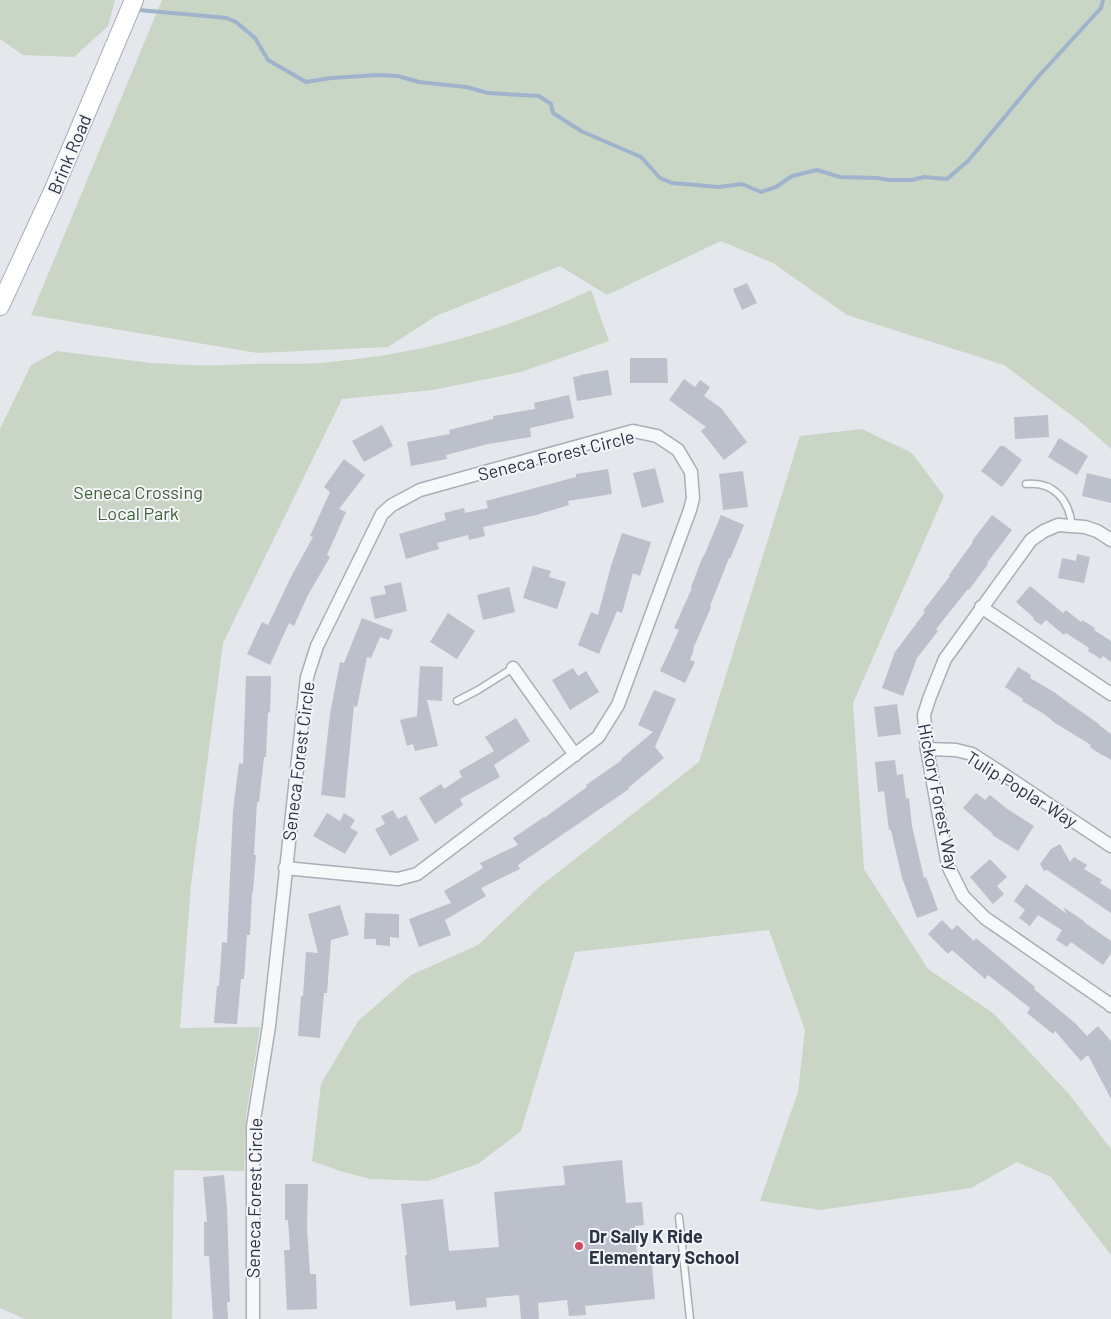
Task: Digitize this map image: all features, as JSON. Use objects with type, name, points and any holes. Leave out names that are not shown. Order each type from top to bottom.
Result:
[{"type":"main road","name":"Brink Road","points":[[0,306],[4,286],[54,189],[134,0]]},
{"type":"street","name":"Seneca Forest Circle","points":[[253,1319],[253,1126],[269,1026],[285,868],[307,677],[317,646],[382,514],[392,505],[420,490],[633,431],[657,436],[678,450],[691,472],[693,498],[690,510],[618,705],[598,737],[417,874],[398,879],[285,868]]},
{"type":"street","name":"Hickory Forest Way","points":[[1111,540],[1097,531],[1085,527],[1058,525],[1030,540],[944,659],[924,715],[948,866],[963,896],[986,918],[1111,1006]]},
{"type":"street","points":[[981,607],[1111,694]]},
{"type":"street","points":[[513,668],[575,755]]},
{"type":"street","name":"Tulip Poplar Way","points":[[928,749],[956,750],[972,754],[1111,846]]},
{"type":"lane","points":[[1026,484],[1041,484],[1056,492],[1067,506],[1072,526]]},
{"type":"lane","points":[[457,701],[513,668]]},
{"type":"lane","points":[[678,1217],[690,1319]]},
{"type":"green space","points":[[0,0],[115,0],[108,26],[74,57],[23,55],[0,39]]},
{"type":"green space","points":[[162,0],[1111,0],[1111,449],[1083,424],[1004,365],[847,315],[773,263],[721,241],[607,295],[560,266],[436,316],[388,347],[258,353],[31,315]]},
{"type":"green space","name":"Seneca Crossing Local Park","points":[[591,290],[609,341],[521,372],[433,390],[342,399],[223,643],[191,885],[180,1028],[260,1027],[246,1116],[244,1171],[174,1170],[172,1319],[25,1319],[0,1308],[0,429],[31,365],[57,351],[152,364],[192,365],[310,363],[364,358],[398,353],[464,338],[528,317]]},
{"type":"green space","points":[[862,429],[912,453],[944,496],[853,703],[864,869],[928,969],[993,1013],[1069,1094],[1111,1149],[1111,1255],[1051,1177],[1017,1162],[971,1188],[820,1210],[760,1201],[798,1092],[805,1030],[769,930],[575,952],[521,1131],[478,1164],[428,1181],[370,1179],[312,1161],[321,1084],[358,1021],[411,975],[478,945],[538,888],[699,762],[800,436]]},
{"type":"building","points":[[747,283],[757,303],[742,310],[733,289]]},
{"type":"building","points":[[630,358],[667,358],[668,383],[630,383]]},
{"type":"building","points":[[608,370],[612,395],[577,401],[573,377]]},
{"type":"building","points":[[684,379],[695,387],[700,380],[710,387],[704,396],[721,408],[747,442],[724,460],[701,431],[706,427],[669,400]]},
{"type":"building","points":[[569,395],[574,418],[530,428],[531,437],[488,444],[446,455],[447,459],[411,466],[407,442],[450,434],[449,430],[493,419],[493,416],[535,409],[534,403]]},
{"type":"building","points":[[1048,415],[1049,437],[1015,439],[1014,417]]},
{"type":"building","points":[[382,425],[393,446],[364,462],[352,441]]},
{"type":"building","points":[[1059,438],[1088,456],[1077,475],[1048,457]]},
{"type":"building","points":[[1000,446],[1004,446],[1022,460],[1002,487],[981,471]]},
{"type":"building","points":[[344,459],[365,475],[339,509],[346,512],[327,555],[330,557],[308,595],[294,626],[289,623],[270,665],[247,654],[262,622],[268,625],[313,537],[310,536],[330,492],[324,487]]},
{"type":"building","points":[[655,468],[664,502],[642,508],[633,473]]},
{"type":"building","points":[[608,469],[612,494],[568,501],[569,505],[536,515],[483,527],[485,536],[469,540],[468,535],[437,543],[439,549],[406,559],[399,534],[446,520],[444,513],[464,508],[465,513],[488,508],[486,501],[576,477],[576,474]]},
{"type":"building","points":[[743,471],[748,507],[723,510],[719,474]]},
{"type":"building","points":[[1087,473],[1111,479],[1111,503],[1082,496]]},
{"type":"building","points":[[721,515],[744,525],[693,649],[690,660],[695,662],[685,683],[660,671],[679,630],[674,628]]},
{"type":"building","points":[[992,515],[1012,530],[969,590],[936,629],[938,631],[917,658],[903,696],[882,688],[895,652]]},
{"type":"building","points":[[622,533],[651,542],[640,576],[633,573],[622,613],[617,611],[599,654],[578,645],[591,612],[598,615]]},
{"type":"building","points":[[1077,554],[1090,557],[1084,583],[1058,578],[1062,558],[1076,561]]},
{"type":"building","points":[[533,566],[551,571],[549,577],[566,582],[557,609],[523,598]]},
{"type":"building","points":[[401,582],[407,611],[375,619],[370,597],[386,594],[384,586]]},
{"type":"building","points":[[1030,586],[1063,613],[1066,610],[1081,622],[1082,620],[1095,628],[1094,630],[1111,641],[1111,662],[1103,656],[1101,659],[1088,651],[1089,648],[1066,633],[1064,635],[1046,620],[1041,625],[1033,619],[1016,602]]},
{"type":"building","points":[[509,587],[515,612],[483,620],[477,595]]},
{"type":"building","points":[[448,613],[475,631],[457,659],[430,642]]},
{"type":"building","points":[[362,618],[393,630],[389,640],[380,637],[371,658],[367,657],[357,707],[354,706],[345,798],[321,795],[330,714],[340,662],[344,663]]},
{"type":"building","points":[[420,666],[443,667],[442,701],[427,700],[438,746],[415,751],[413,744],[407,746],[400,720],[417,716]]},
{"type":"building","points":[[1018,667],[1031,675],[1030,678],[1054,692],[1111,734],[1111,760],[1022,701],[1023,699],[1005,687]]},
{"type":"building","points":[[573,668],[578,676],[586,671],[599,692],[570,710],[552,680]]},
{"type":"building","points":[[246,676],[271,676],[266,757],[264,757],[259,802],[257,802],[254,855],[256,855],[250,935],[247,935],[244,979],[241,979],[237,1024],[214,1023],[222,942],[227,943],[233,810],[239,763],[243,764]]},
{"type":"building","points":[[654,690],[676,699],[655,747],[664,758],[629,789],[518,865],[520,869],[481,888],[486,896],[445,920],[451,935],[419,947],[409,919],[451,903],[444,891],[483,868],[480,863],[518,845],[513,838],[587,787],[586,785],[622,760],[653,732],[638,725]]},
{"type":"building","points":[[897,704],[901,734],[878,737],[874,707]]},
{"type":"building","points":[[516,718],[530,741],[494,765],[500,777],[460,799],[463,805],[435,824],[419,798],[441,784],[444,789],[462,777],[459,771],[494,751],[485,737]]},
{"type":"building","points":[[895,760],[897,775],[903,774],[906,799],[909,798],[912,826],[924,878],[926,877],[938,910],[917,918],[902,878],[891,830],[889,830],[884,791],[878,792],[875,762]]},
{"type":"building","points":[[976,793],[985,800],[990,795],[1034,826],[1018,851],[992,835],[963,808]]},
{"type":"building","points":[[393,810],[398,819],[406,815],[419,840],[390,856],[375,829],[385,824],[381,816]]},
{"type":"building","points":[[327,813],[340,821],[344,813],[355,820],[350,828],[358,832],[345,854],[313,836]]},
{"type":"building","points":[[1060,844],[1070,862],[1074,857],[1087,865],[1084,869],[1102,880],[1100,883],[1111,890],[1111,913],[1047,870],[1044,871],[1040,864],[1051,849]]},
{"type":"building","points":[[990,859],[1007,877],[997,886],[1004,894],[993,904],[970,877]]},
{"type":"building","points":[[1026,884],[1067,914],[1063,907],[1111,941],[1111,953],[1103,965],[1071,942],[1067,947],[1056,940],[1062,930],[1038,915],[1030,926],[1019,918],[1025,910],[1014,901]]},
{"type":"building","points":[[340,905],[349,935],[331,940],[327,993],[324,993],[320,1038],[298,1036],[306,952],[318,953],[308,914]]},
{"type":"building","points":[[365,913],[399,914],[399,938],[390,937],[390,946],[376,945],[376,939],[364,939]]},
{"type":"building","points":[[942,920],[952,930],[957,925],[974,941],[976,938],[1035,987],[1034,989],[1075,1023],[1087,1036],[1098,1026],[1111,1041],[1111,1099],[1088,1055],[1081,1061],[1055,1031],[1053,1034],[1027,1013],[1030,1008],[988,975],[985,979],[952,950],[948,954],[928,934]]},
{"type":"building","points":[[622,1160],[626,1203],[642,1202],[644,1225],[635,1226],[637,1257],[651,1255],[655,1299],[585,1306],[586,1315],[569,1316],[567,1300],[538,1303],[539,1319],[521,1319],[519,1295],[486,1298],[487,1307],[456,1310],[455,1301],[410,1306],[401,1204],[443,1199],[449,1251],[499,1247],[494,1192],[565,1185],[563,1166]]},
{"type":"building","points":[[224,1175],[230,1302],[227,1302],[228,1319],[213,1319],[209,1256],[204,1256],[204,1222],[207,1222],[203,1177]]},
{"type":"building","points":[[285,1184],[308,1184],[307,1227],[310,1274],[316,1274],[317,1309],[287,1310],[284,1250],[290,1250],[288,1220],[285,1220]]},
{"type":"waterway","points":[[139,10],[227,18],[236,22],[255,38],[268,60],[306,82],[331,78],[378,75],[398,76],[419,82],[466,87],[488,93],[539,96],[551,104],[553,113],[581,131],[641,157],[660,178],[672,183],[719,187],[742,184],[761,192],[776,187],[792,176],[817,170],[840,177],[889,180],[912,180],[924,177],[947,179],[968,161],[1037,78],[1101,8],[1103,0]]},
{"type":"place","name":"Dr Sally K Ride Elementary School","points":[[579,1246]]}]
